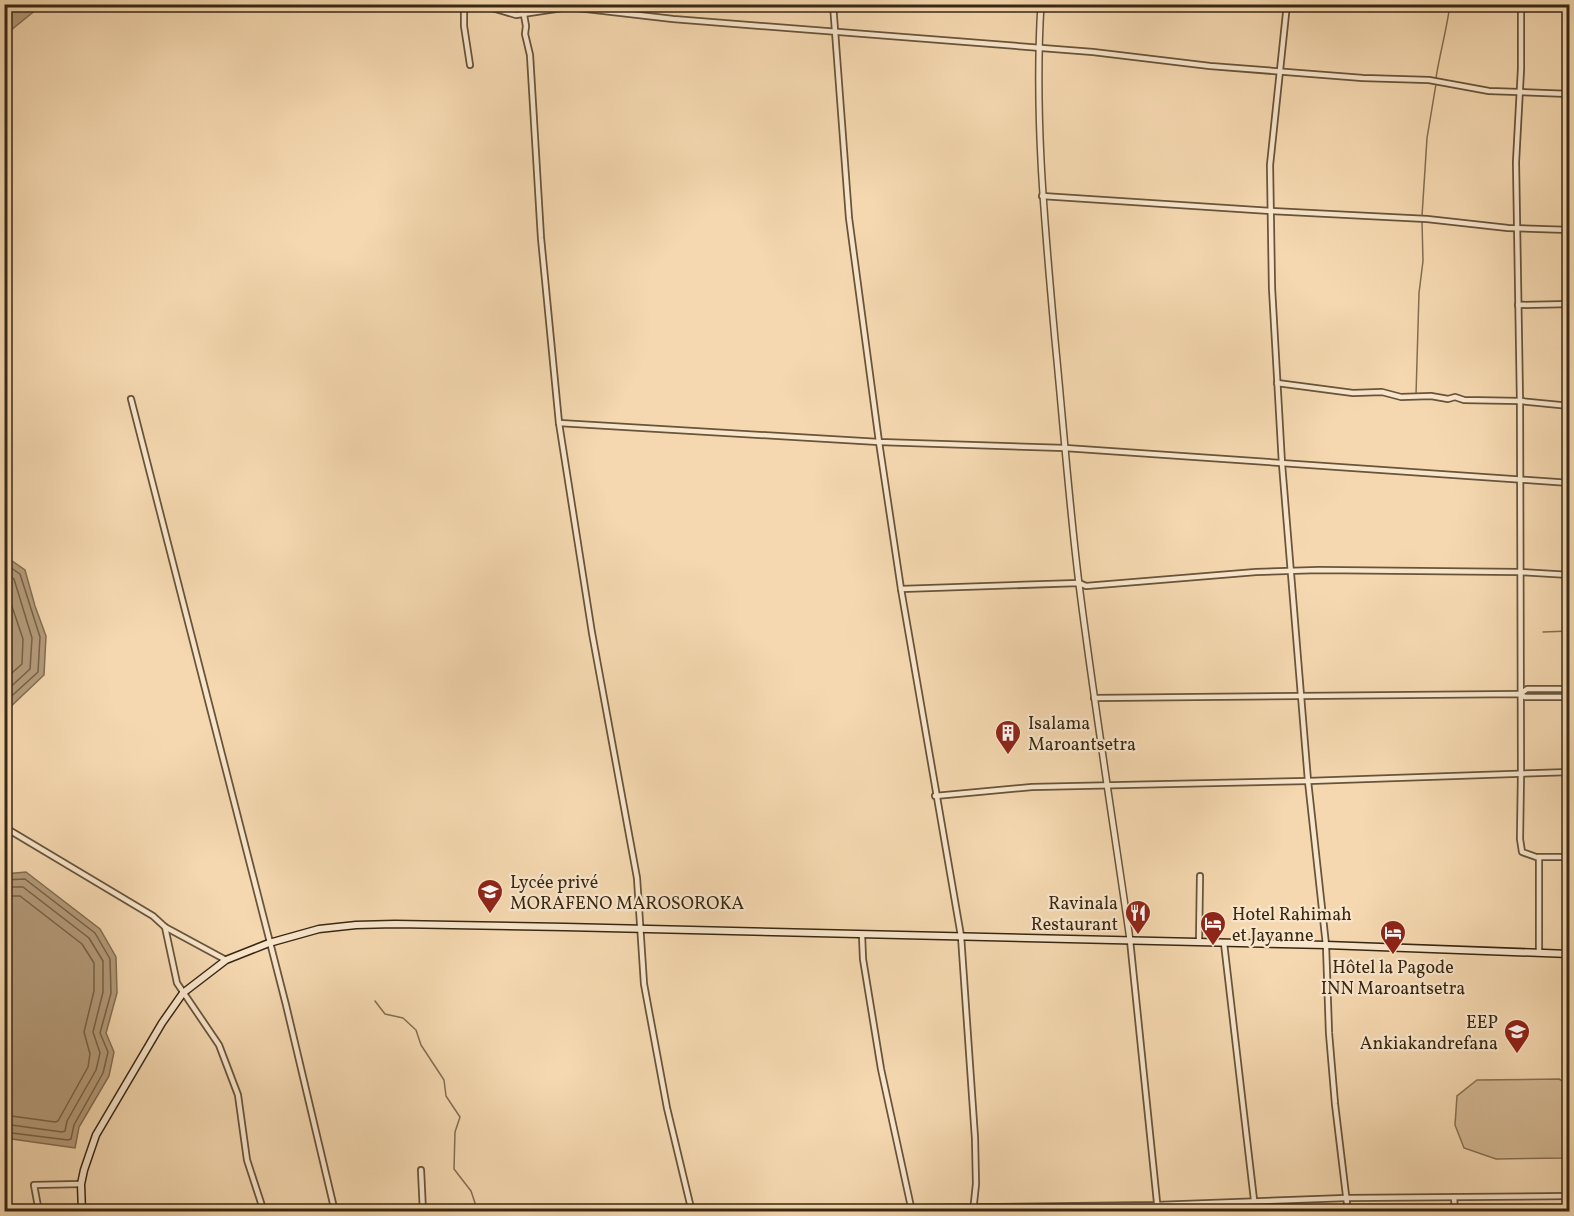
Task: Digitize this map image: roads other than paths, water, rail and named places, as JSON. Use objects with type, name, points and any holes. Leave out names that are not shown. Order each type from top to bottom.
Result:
[{"type":"main road","points":[[82,1212],[81,1184],[96,1135],[162,1023],[183,993],[226,960],[269,943],[319,929],[371,925],[961,936],[1326,945],[1569,954]]},
{"type":"street","points":[[464,4],[464,26],[470,65]]},
{"type":"street","points":[[479,4],[516,15],[569,7],[673,19],[835,33],[1093,52],[1210,66],[1364,78],[1429,80],[1489,91],[1569,94]]},
{"type":"street","points":[[522,4],[530,54],[541,238],[560,423],[596,654],[636,872],[644,984],[667,1108],[690,1204],[694,1211]]},
{"type":"street","points":[[833,4],[849,218],[879,442],[935,796],[961,936],[975,1138],[974,1209]]},
{"type":"street","points":[[1041,4],[1038,48],[1042,196],[1065,448],[1094,698],[1130,940],[1158,1212]]},
{"type":"street","points":[[1287,4],[1270,165],[1272,288],[1281,464],[1308,782],[1326,945],[1329,1033],[1347,1212]]},
{"type":"street","points":[[1521,4],[1520,93],[1516,162],[1520,401],[1520,847],[1526,855],[1569,857]]},
{"type":"street","points":[[1042,196],[1427,219],[1518,228],[1569,230]]},
{"type":"street","points":[[1518,305],[1569,304]]},
{"type":"street","points":[[1277,383],[1353,393],[1382,392],[1401,397],[1431,396],[1448,399],[1455,397],[1464,400],[1520,401],[1569,406]]},
{"type":"street","points":[[131,399],[335,1212]]},
{"type":"street","points":[[560,423],[879,442],[1065,448],[1569,483]]},
{"type":"street","points":[[901,589],[1079,583],[1086,586],[1291,571],[1403,570],[1569,575]]},
{"type":"street","points":[[1520,694],[1527,690],[1569,689]]},
{"type":"street","points":[[1094,698],[1520,694],[1526,697],[1569,697]]},
{"type":"street","points":[[935,796],[1015,788],[1308,782],[1569,772]]},
{"type":"street","points":[[4,827],[153,916],[165,927],[226,960]]},
{"type":"street","points":[[1538,857],[1539,953]]},
{"type":"street","points":[[1199,942],[1200,876]]},
{"type":"street","points":[[165,927],[176,982],[220,1047],[238,1095],[246,1155],[264,1212]]},
{"type":"street","points":[[862,935],[863,959],[881,1069],[910,1207]]},
{"type":"street","points":[[1224,943],[1254,1200]]},
{"type":"street","points":[[421,1170],[423,1212]]},
{"type":"street","points":[[39,1212],[34,1185],[81,1184]]},
{"type":"street","points":[[552,1212],[910,1207],[974,1209],[1157,1205],[1254,1200],[1569,1196]]},
{"type":"street","points":[[1454,1197],[1455,1212]]},
{"type":"water","points":[[5,4],[42,4],[42,5],[5,35]]},
{"type":"water","points":[[5,556],[25,570],[46,636],[44,675],[5,712]]},
{"type":"water","points":[[26,872],[100,929],[116,957],[117,993],[106,1033],[114,1052],[109,1076],[79,1127],[75,1148],[5,1138],[5,874]]},
{"type":"waterway","points":[[1436,78],[1450,4]]},
{"type":"waterway","points":[[1422,216],[1427,138],[1436,84]]},
{"type":"waterway","points":[[1416,395],[1419,293],[1423,261],[1422,221]]},
{"type":"waterway","points":[[1543,632],[1570,631]]},
{"type":"waterway","points":[[375,1001],[385,1014],[403,1018],[416,1030],[421,1045],[444,1080],[446,1096],[460,1117],[455,1132],[454,1169],[471,1191],[478,1212]]},
{"type":"place","name":"Isalama Maroantsetra","points":[[1008,756]]},
{"type":"place","name":"Lycée privé MORAFENO MAROSOROKA","points":[[490,915]]},
{"type":"place","name":"Ravinala Restaurant","points":[[1138,936]]},
{"type":"place","name":"Hotel Rahimah et Jayanne","points":[[1213,947]]},
{"type":"place","name":"Hôtel la Pagode INN Maroantsetra","points":[[1393,956]]},
{"type":"place","name":"EEP Ankiakandrefana","points":[[1517,1055]]}]
